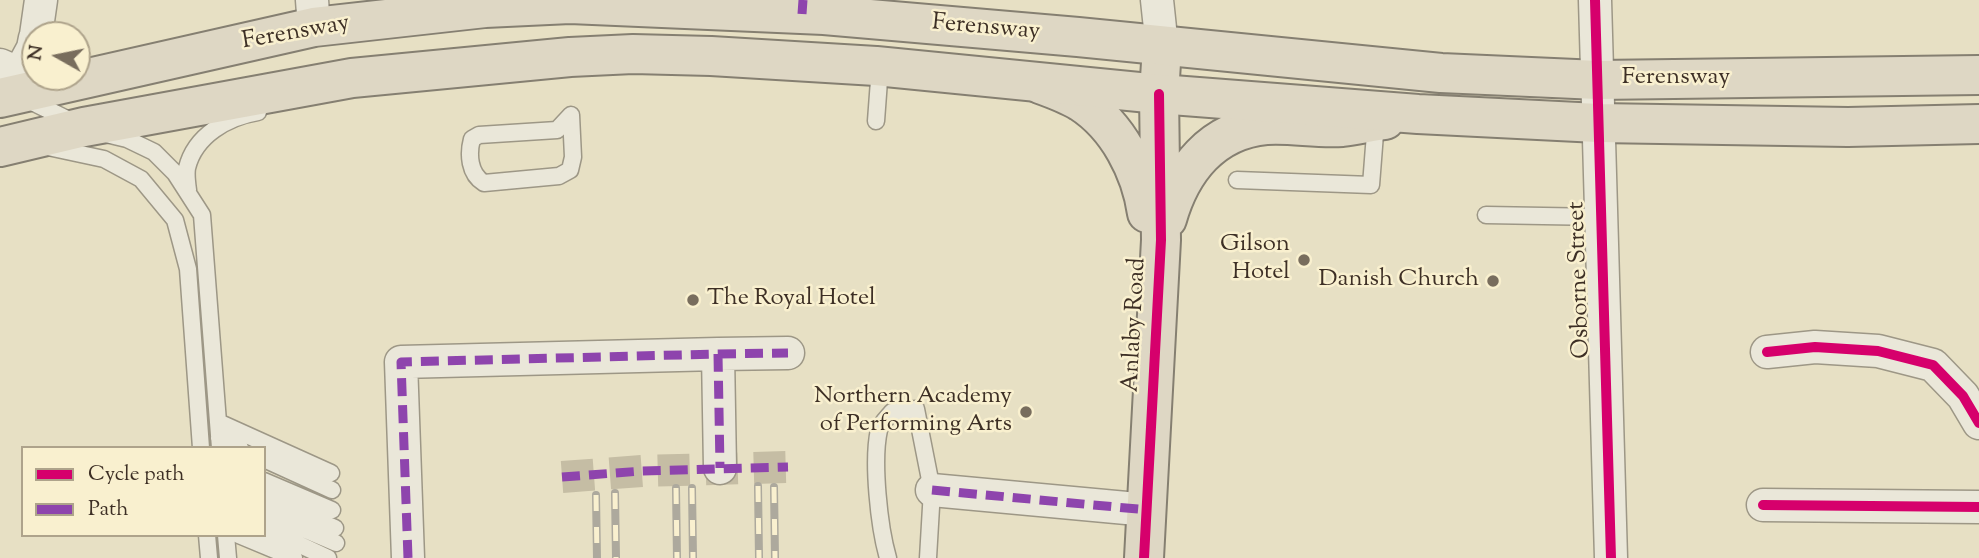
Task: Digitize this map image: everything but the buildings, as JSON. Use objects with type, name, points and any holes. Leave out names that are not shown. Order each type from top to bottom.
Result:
[{"type":"main road","name":"Ferensway","points":[[15,83],[313,14],[570,4],[803,7],[1162,47],[1441,73],[1598,80],[1979,75]]},
{"type":"main road","name":"Anlaby Road","points":[[1144,558],[1161,240],[1159,94],[1162,47]]},
{"type":"main road","name":"Ferensway","points":[[7,145],[84,127],[352,78],[545,59],[633,54],[880,66],[1159,94],[1418,114],[1598,123],[1848,127],[1979,124]]},
{"type":"main road","points":[[1032,81],[1069,95],[1084,104],[1107,126],[1134,163],[1146,205],[1158,298]]},
{"type":"main road","points":[[1161,240],[1174,194],[1185,175],[1196,160],[1231,135],[1246,128],[1268,125],[1340,127],[1418,114]]},
{"type":"street","points":[[38,21],[41,0]]},
{"type":"street","name":"Anlaby Road","points":[[1157,0],[1162,47]]},
{"type":"street","name":"Osborne Street","points":[[1595,0],[1611,558]]},
{"type":"street","points":[[1767,352],[1815,347],[1878,351],[1933,365],[1963,396],[1979,423]]},
{"type":"street","points":[[408,558],[401,362],[788,353]]},
{"type":"street","points":[[718,354],[720,468]]},
{"type":"street","points":[[932,490],[1148,510]]},
{"type":"street","points":[[1763,505],[1979,507]]},
{"type":"lane","points":[[876,121],[880,66]]},
{"type":"lane","name":"Ferensway","points":[[314,101],[324,98],[352,78]]},
{"type":"lane","points":[[15,83],[84,127],[127,139],[153,152],[175,173],[202,215],[219,439]]},
{"type":"lane","points":[[188,192],[187,168],[198,145],[217,126],[253,113],[274,110]]},
{"type":"lane","points":[[571,115],[573,157],[570,170],[559,176],[484,183],[472,172],[472,139],[479,135],[557,130],[571,115]]},
{"type":"lane","points":[[1237,180],[1371,185],[1376,121]]},
{"type":"lane","points":[[7,145],[61,148],[104,159],[141,179],[175,220],[188,269],[201,446]]},
{"type":"lane","points":[[1486,215],[1601,217]]},
{"type":"lane","points":[[888,558],[881,537],[877,460],[879,427],[892,412],[916,409],[932,490],[928,558]]},
{"type":"lane","points":[[219,439],[235,446]]},
{"type":"lane","points":[[219,439],[242,446]]},
{"type":"lane","points":[[266,453],[331,473]]},
{"type":"lane","points":[[266,460],[332,490]]},
{"type":"lane","points":[[266,482],[332,510]]},
{"type":"lane","points":[[266,498],[335,535],[266,513]]},
{"type":"lane","points":[[266,529],[328,558]]},
{"type":"lane","points":[[207,537],[209,558]]},
{"type":"lane","points":[[244,537],[294,558]]},
{"type":"lane","points":[[227,548],[244,558]]},
{"type":"tunnel","points":[[562,477],[642,471],[788,467]]},
{"type":"railway","points":[[758,486],[759,558]]},
{"type":"railway","points":[[774,487],[775,558]]},
{"type":"railway","points":[[676,488],[677,558]]},
{"type":"railway","points":[[692,488],[693,558]]},
{"type":"railway","points":[[615,493],[616,558]]},
{"type":"railway","points":[[596,495],[597,558]]},
{"type":"marked path","points":[[802,14],[803,0]]},
{"type":"marked path","points":[[718,354],[788,353]]},
{"type":"marked path","points":[[408,558],[401,362],[718,354],[720,468]]},
{"type":"marked path","points":[[562,477],[642,471],[788,467]]},
{"type":"marked path","points":[[932,490],[1148,510]]},
{"type":"cycle path","points":[[1595,0],[1611,558]]},
{"type":"cycle path","points":[[1144,558],[1161,240],[1159,94]]},
{"type":"cycle path","points":[[1767,352],[1815,347],[1878,351],[1933,365],[1963,396],[1979,423]]},
{"type":"cycle path","points":[[1763,505],[1979,507]]},
{"type":"place","name":"Gilson Hotel","points":[[1304,260]]},
{"type":"place","name":"Danish Church","points":[[1493,281]]},
{"type":"place","name":"The Royal Hotel","points":[[693,300]]},
{"type":"place","name":"Northern Academy of Performing Arts","points":[[1026,412]]}]
